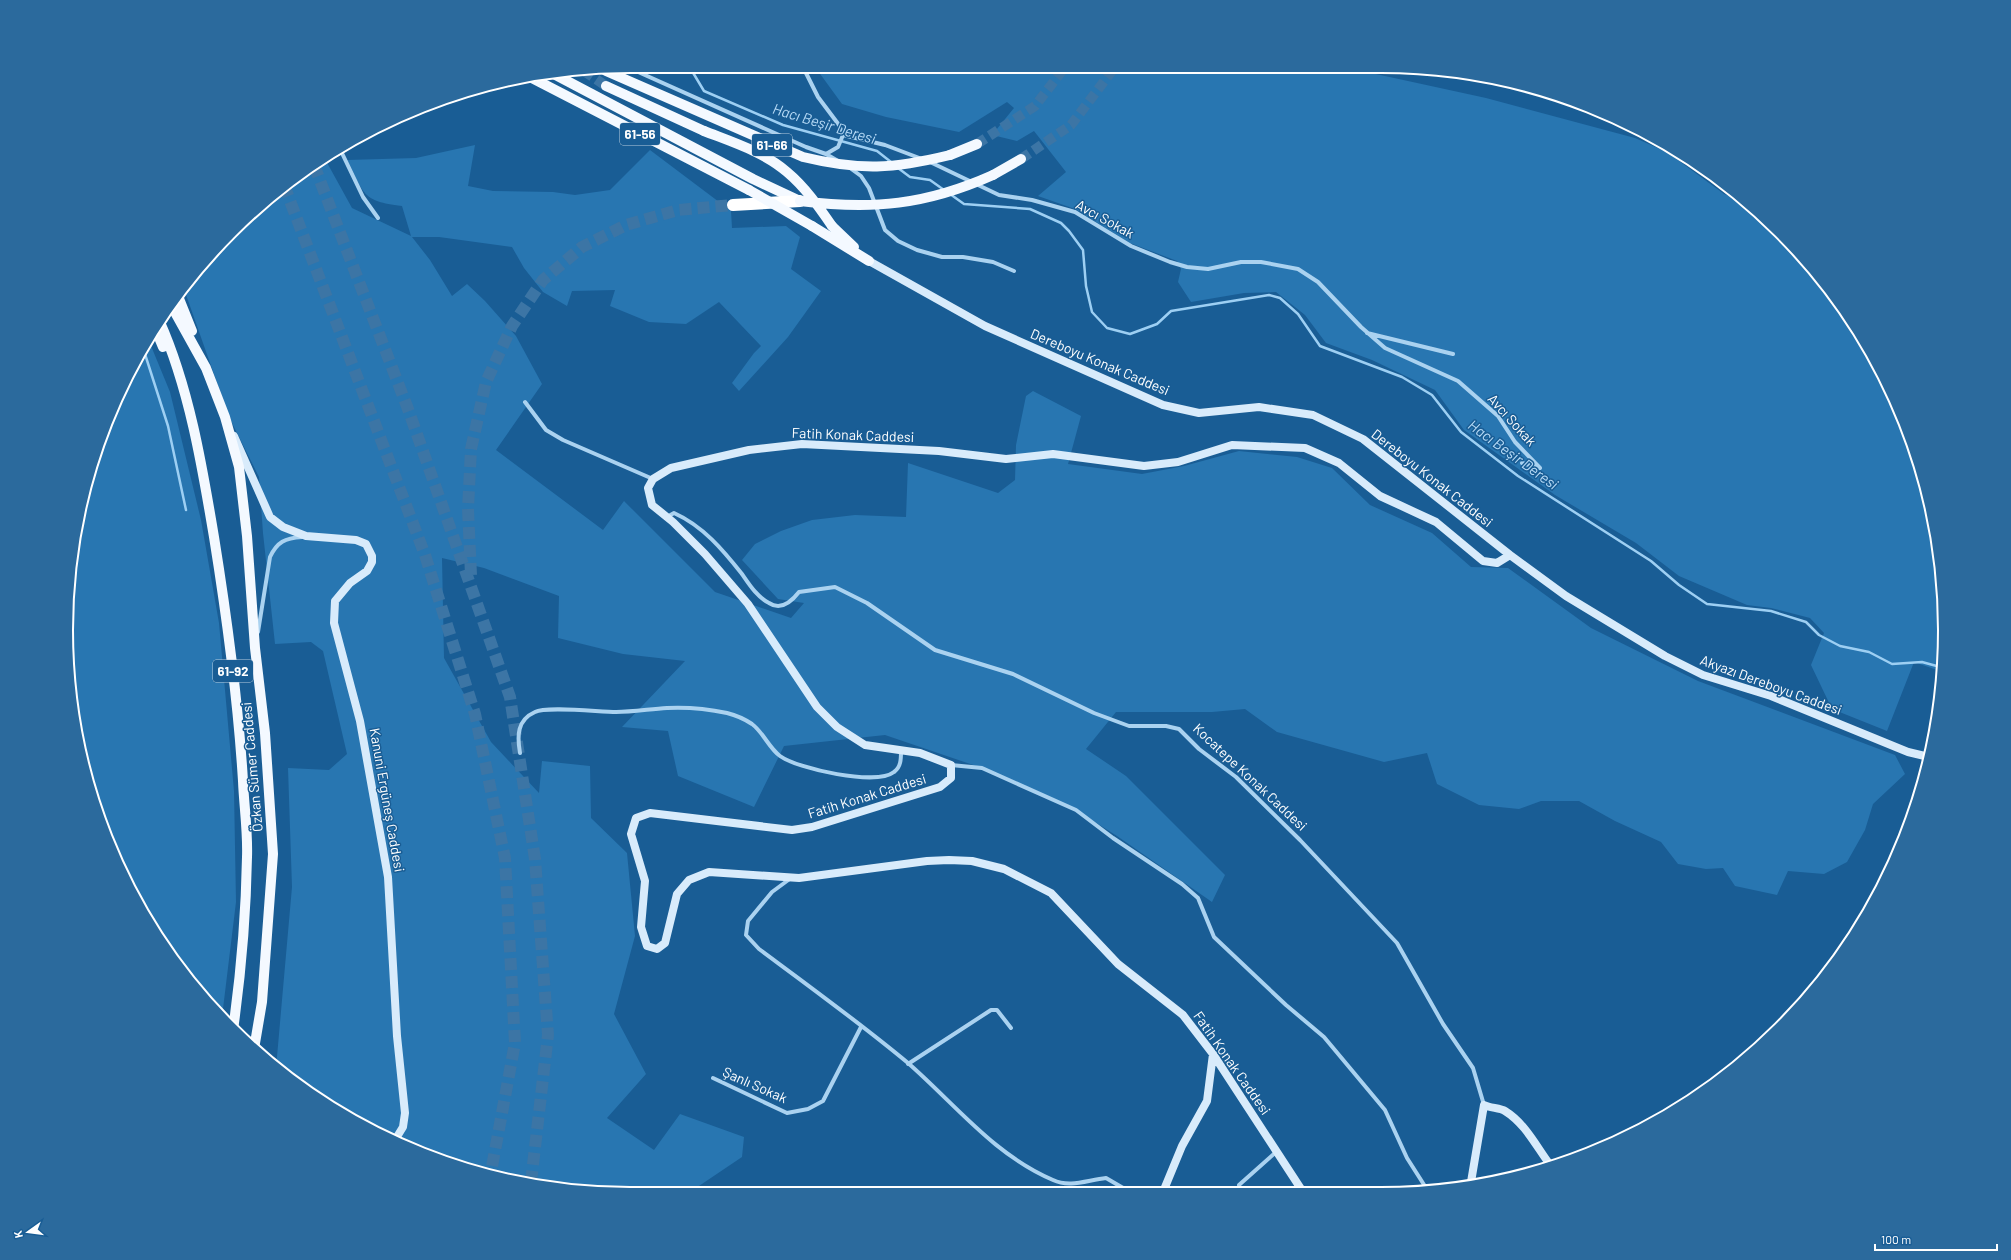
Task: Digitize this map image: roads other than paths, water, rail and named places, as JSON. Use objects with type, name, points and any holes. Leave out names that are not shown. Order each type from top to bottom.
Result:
[{"type":"highway","points":[[623,73],[634,77]]},
{"type":"highway","points":[[733,205],[800,201]]},
{"type":"main road","name":"61-66","points":[[617,73],[634,77],[774,146],[803,157],[836,165],[892,167],[950,155],[977,144]]},
{"type":"main road","name":"61-66","points":[[561,78],[752,179],[800,201],[866,207],[914,201],[942,195],[993,175],[1021,159]]},
{"type":"main road","name":"61-56","points":[[539,81],[749,190],[869,261]]},
{"type":"main road","name":"61-56","points":[[606,86],[704,131],[744,147],[786,171],[804,189],[832,226],[869,261]]},
{"type":"main road","name":"Dereboyu Konak Caddesi","points":[[869,261],[985,326],[1163,405],[1198,413],[1259,407],[1313,415],[1363,439],[1510,555]]},
{"type":"main road","name":"Özkan Sümer Caddesi","points":[[180,302],[225,417],[239,467],[247,536],[255,648],[265,733],[273,854],[262,1002],[255,1042]]},
{"type":"main road","name":"Özkan Sümer Caddesi","points":[[174,311],[206,368]]},
{"type":"main road","name":"Özkan Sümer Caddesi","points":[[163,328],[188,406],[204,478],[229,626],[240,735],[247,855],[244,946],[234,1022]]},
{"type":"main road","name":"Özkan Sümer Caddesi","points":[[158,335],[188,406]]},
{"type":"main road","name":"Kanuni Ergüneş Caddesi","points":[[225,417],[270,517],[283,527],[306,536],[356,540],[366,544],[372,556],[372,562],[367,571],[350,583],[335,601],[334,622],[360,721],[388,877],[397,1036],[405,1113],[403,1127],[397,1136]]},
{"type":"main road","name":"Fatih Konak Caddesi","points":[[1300,1187],[1213,1054],[1183,1015],[1118,964],[1050,893],[1004,869],[972,862],[942,860],[791,878],[709,872],[690,880],[677,894],[665,943],[657,949],[647,946],[641,926],[645,881],[631,834],[636,818],[650,813],[792,830],[812,827],[940,787],[951,778],[951,765],[920,753],[865,745],[837,727],[817,707],[748,604],[705,554],[652,504],[648,488],[653,479],[671,468],[749,450],[802,444],[940,451],[1006,459],[1053,454],[1144,466],[1178,462],[1232,445],[1305,448],[1339,462],[1380,496],[1436,522],[1483,561],[1497,563],[1510,555]]},
{"type":"main road","name":"Akyazı Dereboyu Caddesi","points":[[1510,555],[1566,596],[1665,656],[1703,676],[1771,696],[1908,752],[1923,756]]},
{"type":"main road","points":[[1166,1187],[1182,1146],[1206,1102],[1213,1054]]},
{"type":"main road","points":[[1484,1105],[1504,1110],[1524,1126],[1547,1161]]},
{"type":"main road","name":"Kocatepe Konak Caddesi","points":[[1471,1179],[1484,1105]]},
{"type":"street","points":[[806,73],[818,97],[839,126],[843,135],[838,147],[826,154]]},
{"type":"street","points":[[634,77],[826,154],[861,176],[869,188],[885,230],[898,241],[917,250],[942,257],[963,257],[993,262],[1014,271]]},
{"type":"street","name":"Avcı Sokak","points":[[843,135],[885,145],[914,156],[947,169],[999,195],[1032,200],[1075,212],[1131,246],[1170,262],[1187,267],[1208,269],[1242,262],[1260,262],[1298,269],[1318,282],[1367,333],[1385,348],[1458,381],[1498,416],[1515,442],[1540,468],[1522,463]]},
{"type":"street","points":[[342,154],[363,196],[378,218]]},
{"type":"street","points":[[1367,333],[1453,354]]},
{"type":"street","points":[[525,402],[546,430],[563,440],[653,479]]},
{"type":"street","name":"Kocatepe Konak Caddesi","points":[[666,517],[674,514],[704,531],[724,552],[757,595],[769,604],[782,606],[792,601],[799,592],[835,587],[867,602],[935,650],[1013,674],[1094,713],[1129,726],[1166,726],[1179,729],[1199,749],[1236,778],[1300,840],[1397,943],[1443,1024],[1473,1068],[1484,1105]]},
{"type":"street","points":[[255,648],[270,557],[275,546],[286,538],[306,536]]},
{"type":"street","points":[[520,753],[518,737],[519,725],[535,711],[554,710],[618,712],[668,708],[697,708],[729,714],[753,725],[780,756],[812,768],[865,778],[882,777],[894,772],[901,762],[901,750]]},
{"type":"street","points":[[951,765],[982,768],[1076,810],[1113,838],[1182,884],[1198,898],[1205,920],[1214,937],[1286,1005],[1324,1037],[1385,1110],[1408,1158],[1424,1185]]},
{"type":"street","points":[[791,878],[772,892],[748,921],[746,935],[759,949],[908,1064],[981,1134],[1030,1169],[1054,1181],[1072,1185],[1106,1178],[1121,1187]]},
{"type":"street","points":[[908,1064],[991,1010],[997,1010],[1011,1028]]},
{"type":"street","name":"Şanlı Sokak","points":[[713,1078],[787,1113],[808,1109],[823,1101],[862,1027]]},
{"type":"street","points":[[1239,1185],[1277,1152]]},
{"type":"waterway","name":"Hacı Beşir Deresi","points":[[693,73],[704,91],[783,125],[877,151],[891,162]]},
{"type":"waterway","name":"Hacı Beşir Deresi","points":[[898,168],[910,177],[930,180],[944,190]]},
{"type":"waterway","name":"Hacı Beşir Deresi","points":[[950,194],[964,204],[1030,209],[1061,223],[1083,250],[1086,286],[1092,312],[1107,328],[1130,334],[1157,324],[1171,311],[1269,295],[1280,298],[1298,314],[1320,346],[1402,377],[1432,395],[1461,432],[1518,476],[1651,561],[1679,585],[1707,604],[1771,611],[1806,622],[1819,635],[1840,646],[1869,652],[1892,664],[1922,662],[1937,666]]},
{"type":"waterway","points":[[145,356],[168,426],[186,510]]},
{"type":"tunnel","points":[[977,144],[1035,106],[1060,73]]},
{"type":"tunnel","points":[[1021,159],[1071,125],[1110,73]]},
{"type":"tunnel","points":[[589,75],[606,86]]},
{"type":"tunnel","points":[[316,170],[408,409],[510,697],[535,859],[548,1035],[531,1178]]},
{"type":"tunnel","points":[[287,192],[425,555],[475,714],[505,858],[515,1043],[492,1169]]},
{"type":"tunnel","points":[[471,575],[468,509],[471,449],[486,382],[512,326],[543,280],[582,247],[626,225],[678,210],[733,205]]}]
